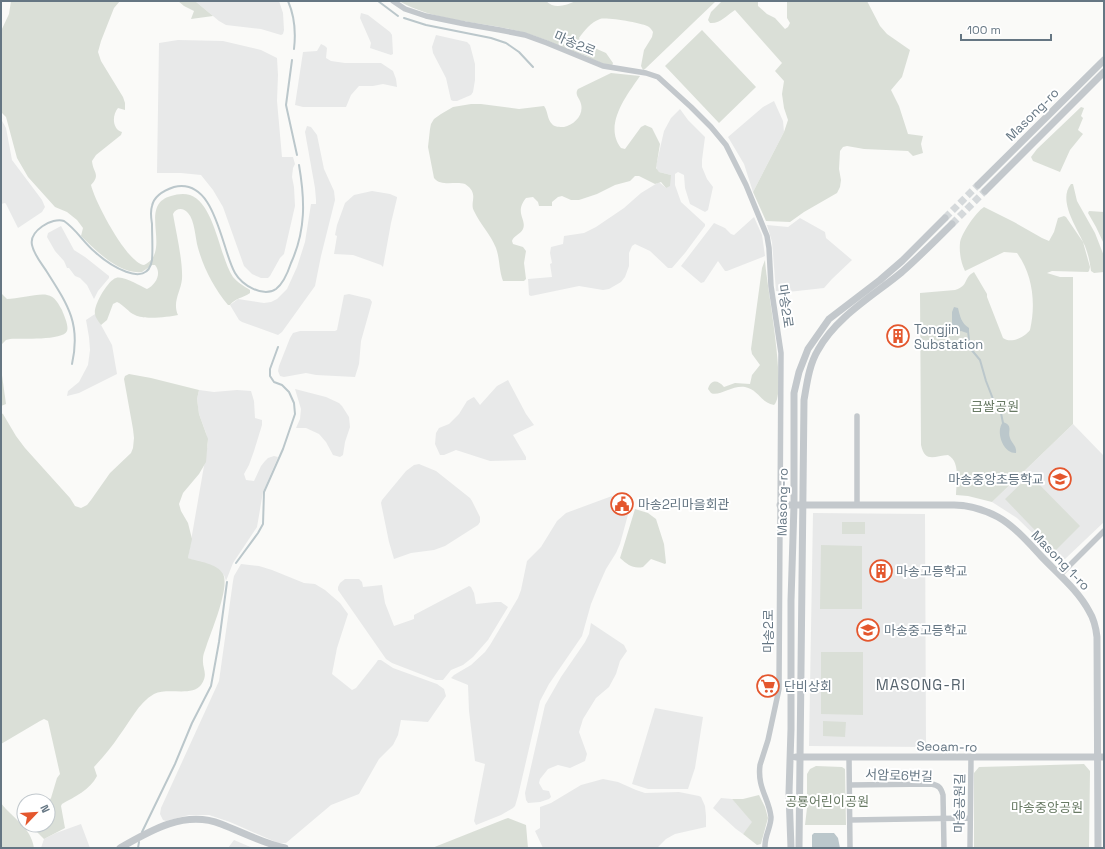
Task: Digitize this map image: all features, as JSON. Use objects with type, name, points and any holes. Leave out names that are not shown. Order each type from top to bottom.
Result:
[{"type":"street","name":"마송2로","points":[[393,1],[405,9],[426,16],[518,34],[547,43],[603,66],[658,77],[720,136],[746,185],[763,224],[769,248],[771,286],[781,353],[779,689],[759,774],[763,794],[771,816],[771,824],[765,841],[765,848]]},
{"type":"street","name":"Masong-ro","points":[[978,185],[1104,60]]},
{"type":"street","name":"Masong-ro","points":[[985,191],[1104,72]]},
{"type":"street","name":"Masong-ro","points":[[791,848],[791,601],[794,505],[794,390],[799,372],[808,350],[829,319],[902,261],[945,218]]},
{"type":"street","name":"Masong-ro","points":[[799,848],[802,505],[804,400],[808,374],[818,351],[834,328],[855,308],[904,270],[952,224]]},
{"type":"street","points":[[857,416],[857,505]]},
{"type":"street","name":"Masong 1-ro","points":[[780,505],[963,505],[986,511],[1000,518],[1016,531],[1060,575],[1081,598],[1089,610],[1095,625],[1097,637],[1101,757],[1101,800],[1098,848]]},
{"type":"street","points":[[1060,575],[1104,531]]},
{"type":"street","name":"Seoam-ro","points":[[790,758],[1101,757]]},
{"type":"street","name":"서암로6번길","points":[[849,758],[850,848]]},
{"type":"street","name":"마송공원길","points":[[970,848],[971,758]]},
{"type":"street","name":"서암로6번길","points":[[850,785],[937,785],[941,788],[943,795],[944,848]]},
{"type":"street","points":[[850,820],[970,818]]},
{"type":"street","points":[[120,848],[169,824],[186,819],[204,819],[219,823],[268,844],[285,848]]},
{"type":"shaded area","points":[[195,1],[279,1],[283,13],[283,34],[281,35],[261,29],[226,25]]},
{"type":"shaded area","points":[[361,13],[368,15],[390,32],[392,35],[393,54],[391,55],[370,48],[371,43],[360,18]]},
{"type":"shaded area","points":[[436,35],[467,42],[470,45],[475,64],[475,80],[471,95],[457,101],[451,100],[446,78],[433,53],[432,47]]},
{"type":"shaded area","points":[[178,40],[223,41],[261,50],[277,58],[277,101],[282,157],[293,157],[295,164],[292,177],[295,206],[284,254],[268,278],[261,278],[252,274],[244,266],[223,207],[213,190],[201,175],[157,173],[159,43]]},
{"type":"shaded area","points":[[321,44],[327,48],[326,58],[331,61],[345,63],[381,63],[393,71],[397,87],[383,84],[359,86],[351,95],[346,107],[303,107],[295,105],[303,52],[317,51]]},
{"type":"shaded area","points":[[774,101],[783,121],[784,132],[753,192],[744,164],[728,137],[763,107]]},
{"type":"shaded area","points":[[680,109],[688,120],[705,137],[702,167],[707,179],[713,187],[708,210],[705,212],[690,204],[685,188],[684,175],[678,172],[675,174],[675,185],[681,202],[705,224],[685,253],[672,268],[668,268],[650,251],[635,244],[632,246],[629,253],[629,266],[625,277],[621,282],[609,289],[603,290],[579,286],[531,296],[529,295],[528,279],[552,277],[550,264],[552,263],[550,253],[551,247],[563,244],[564,236],[584,233],[596,227],[624,208],[641,193],[659,182],[666,188],[671,175],[657,171],[656,166],[664,131],[671,118]]},
{"type":"shaded area","points":[[1,119],[6,128],[12,160],[42,200],[45,207],[42,212],[18,228],[6,204],[1,204]]},
{"type":"shaded area","points":[[307,126],[311,127],[317,135],[324,169],[334,191],[335,200],[315,286],[282,332],[278,335],[242,322],[239,320],[230,305],[238,299],[264,303],[277,299],[287,289],[297,267],[305,242],[311,204],[316,204],[315,188],[305,132]]},
{"type":"shaded area","points":[[372,191],[390,194],[397,197],[383,267],[353,255],[334,254],[337,225],[345,203],[354,195]]},
{"type":"shaded area","points":[[754,217],[762,235],[765,256],[727,271],[725,271],[718,261],[704,282],[701,283],[681,266],[714,223],[725,228],[734,235]]},
{"type":"shaded area","points":[[800,218],[825,232],[826,238],[852,260],[824,288],[788,292],[776,291],[772,242],[767,225],[788,227]]},
{"type":"shaded area","points":[[61,226],[74,250],[109,276],[94,299],[87,285],[80,278],[75,276],[69,268],[67,268],[64,261],[55,251],[47,237],[48,233]]},
{"type":"shaded area","points":[[349,294],[370,299],[372,302],[361,341],[359,364],[355,377],[306,373],[284,377],[280,376],[278,371],[279,366],[293,333],[300,331],[337,330],[344,295]]},
{"type":"shaded area","points":[[954,307],[958,308],[960,317],[969,328],[967,333],[961,331],[954,333],[952,331],[952,312]]},
{"type":"shaded area","points":[[95,314],[112,345],[117,374],[79,393],[67,396],[68,391],[79,382],[88,365],[90,350],[86,320]]},
{"type":"shaded area","points":[[508,380],[526,414],[534,425],[513,435],[526,457],[526,460],[490,461],[456,450],[440,455],[435,444],[436,433],[439,428],[449,424],[459,414],[467,401],[474,397],[480,405],[497,386]]},
{"type":"shaded area","points":[[295,389],[326,397],[342,406],[349,417],[350,427],[345,442],[343,455],[340,457],[333,455],[326,442],[319,434],[306,428],[296,428],[300,419],[301,409]]},
{"type":"shaded area","points":[[199,390],[214,392],[237,390],[251,391],[254,401],[255,418],[262,420],[262,425],[249,465],[244,474],[246,480],[254,481],[261,466],[268,458],[274,456],[278,457],[263,492],[257,527],[233,563],[226,581],[224,575],[188,558],[208,443],[199,414],[197,399]]},
{"type":"shaded area","points":[[1003,422],[1009,427],[1009,435],[1016,449],[1016,453],[1007,450],[1004,446],[1000,436]]},
{"type":"shaded area","name":"마송중앙초등학교","points":[[1073,424],[1104,456],[1104,522],[1065,559],[1059,559],[1017,518],[992,502]]},
{"type":"shaded area","points":[[419,464],[436,471],[470,498],[480,517],[480,522],[478,525],[445,546],[434,550],[411,553],[394,559],[381,503],[406,471],[414,465]]},
{"type":"shaded area","points":[[612,496],[616,501],[620,512],[626,510],[629,511],[620,544],[598,587],[591,604],[582,636],[549,684],[540,701],[515,806],[501,815],[476,825],[474,821],[485,764],[475,761],[469,711],[468,685],[451,678],[471,665],[490,645],[518,598],[527,561],[541,547],[557,521],[566,513]]},
{"type":"shaded area","name":"마송중고등학교","points":[[813,513],[925,514],[926,747],[809,746]]},
{"type":"shaded area","points":[[241,564],[259,566],[304,583],[315,584],[325,590],[340,603],[348,614],[337,648],[332,674],[352,690],[356,688],[378,660],[381,660],[393,668],[437,684],[444,689],[446,696],[428,722],[401,720],[398,735],[393,745],[379,759],[359,794],[331,805],[286,843],[278,843],[230,822],[209,815],[189,815],[166,821],[163,820],[160,814],[161,808],[219,681],[233,581],[234,576]]},
{"type":"shaded area","points":[[345,579],[359,579],[362,582],[363,587],[382,585],[385,603],[394,626],[414,619],[414,615],[469,586],[474,593],[476,604],[501,602],[508,607],[488,640],[473,657],[463,665],[451,670],[443,680],[436,680],[392,663],[386,659],[338,590],[340,583]]},
{"type":"shaded area","points":[[591,623],[624,645],[627,651],[620,661],[616,674],[609,687],[596,698],[583,719],[579,732],[587,754],[585,761],[570,768],[558,765],[548,769],[540,779],[539,783],[543,790],[549,791],[551,797],[540,802],[528,803],[525,793],[545,705],[561,677],[585,642],[589,634]]},
{"type":"shaded area","points":[[655,708],[703,717],[695,768],[688,789],[648,789],[632,784]]},
{"type":"shaded area","points":[[603,779],[618,782],[645,793],[679,792],[699,796],[701,797],[705,806],[706,827],[675,834],[666,839],[657,848],[543,848],[535,831],[540,828],[540,807],[551,803],[581,785]]},
{"type":"shaded area","points":[[721,798],[732,799],[753,822],[743,834],[713,808]]},
{"type":"shaded area","points":[[81,824],[90,848],[41,848],[44,839]]},
{"type":"shaded area","points":[[814,833],[834,833],[838,838],[840,848],[812,848],[812,835]]},
{"type":"shaded area","points":[[234,840],[248,846],[254,848],[228,848]]},
{"type":"green space","points":[[11,1],[120,1],[114,8],[98,52],[101,61],[123,97],[125,110],[118,108],[114,118],[116,128],[122,132],[121,135],[96,155],[92,161],[96,173],[96,178],[91,185],[94,193],[105,217],[121,243],[137,262],[144,265],[152,259],[156,250],[155,218],[161,201],[171,196],[183,194],[190,195],[198,200],[211,219],[228,268],[233,277],[250,290],[250,293],[228,305],[218,292],[206,271],[198,248],[190,216],[186,211],[180,209],[176,210],[173,214],[182,272],[182,279],[176,301],[176,310],[178,315],[156,318],[139,317],[117,302],[113,304],[107,320],[101,325],[96,317],[95,310],[96,305],[109,283],[119,277],[132,281],[147,289],[153,285],[157,278],[157,268],[155,265],[152,265],[142,272],[134,272],[125,270],[108,260],[81,236],[83,228],[77,220],[67,212],[55,207],[28,177],[17,158],[6,117],[1,112],[1,31],[9,14]]},
{"type":"green space","points":[[178,1],[195,1],[213,16],[191,19],[194,11]]},
{"type":"green space","points":[[399,1],[546,1],[549,4],[561,6],[576,1],[716,1],[643,70],[641,66],[644,50],[652,37],[653,32],[645,25],[617,20],[600,19],[591,24],[585,30],[579,38],[581,42],[606,53],[613,63],[612,66],[526,33],[429,14]]},
{"type":"green space","points":[[722,1],[758,1],[758,6],[767,14],[775,18],[785,29],[790,23],[787,18],[787,1],[867,1],[880,26],[887,34],[910,50],[902,77],[891,90],[899,106],[908,134],[923,136],[921,144],[923,153],[913,156],[908,151],[864,149],[847,146],[843,147],[840,151],[839,169],[841,180],[837,193],[790,222],[766,221],[753,192],[784,132],[788,120],[782,94],[784,81],[775,71],[782,63],[735,10],[720,21],[710,23],[708,20],[711,12]]},
{"type":"green space","points":[[702,30],[756,87],[719,123],[665,66]]},
{"type":"green space","points":[[611,73],[640,76],[619,110],[616,120],[616,139],[621,148],[625,149],[641,127],[645,125],[652,128],[660,144],[656,168],[659,172],[671,175],[670,186],[666,188],[661,182],[655,184],[639,176],[635,176],[630,181],[615,185],[597,194],[579,200],[571,200],[562,196],[558,197],[552,202],[552,206],[539,206],[538,202],[533,197],[526,198],[521,208],[524,225],[523,229],[514,237],[512,241],[513,244],[523,247],[526,251],[524,263],[526,279],[524,281],[503,281],[496,248],[476,216],[473,208],[472,191],[465,184],[444,183],[437,181],[434,178],[428,147],[431,124],[434,119],[453,107],[481,104],[519,109],[544,106],[549,120],[553,125],[557,127],[568,126],[575,122],[580,116],[582,108],[577,95],[578,89]]},
{"type":"green space","points":[[1081,107],[1084,108],[1081,116],[1083,118],[1078,130],[1083,134],[1070,150],[1060,172],[1033,161],[1031,157],[1037,149]]},
{"type":"green space","points":[[1071,184],[1073,184],[1077,201],[1095,233],[1104,256],[1104,272],[1094,273],[1091,271],[1085,246],[1067,207],[1067,191]]},
{"type":"green space","name":"금쌀공원","points":[[984,207],[1049,241],[1054,232],[1058,218],[1064,216],[1066,217],[1083,242],[1090,267],[1088,272],[1052,271],[1047,273],[1060,277],[1073,277],[1073,424],[992,502],[968,496],[956,495],[957,473],[955,463],[952,458],[948,455],[934,457],[928,456],[923,451],[921,445],[920,293],[955,290],[962,286],[968,277],[974,272],[987,294],[1003,338],[1006,340],[1018,339],[1030,330],[1033,310],[1032,290],[1027,271],[1017,253],[1004,252],[965,271],[961,261],[961,239],[973,218]]},
{"type":"green space","points":[[1089,211],[1104,212],[1104,244],[1088,213]]},
{"type":"green space","points":[[765,260],[778,360],[778,396],[774,405],[766,402],[754,391],[745,387],[735,388],[714,394],[708,389],[713,382],[717,382],[724,387],[735,383],[750,384],[752,375],[760,365],[752,354],[751,349],[762,268]]},
{"type":"green space","points":[[1,288],[2,294],[7,299],[39,295],[47,295],[52,297],[62,310],[67,323],[67,331],[64,334],[50,338],[10,339],[6,340],[1,345]]},
{"type":"green space","points":[[1,368],[6,404],[1,406]]},
{"type":"green space","points":[[129,374],[151,378],[199,390],[197,399],[199,414],[208,439],[206,462],[199,474],[183,493],[179,504],[188,523],[192,539],[188,558],[217,567],[223,574],[225,580],[224,588],[220,608],[203,655],[205,678],[201,685],[197,689],[192,690],[160,692],[154,694],[143,702],[104,756],[94,767],[97,776],[94,781],[81,793],[62,804],[61,806],[65,828],[56,833],[56,793],[52,793],[57,778],[60,774],[48,721],[44,719],[1,744],[1,413],[25,448],[70,498],[75,506],[81,508],[87,505],[110,473],[131,453],[133,448],[133,429],[124,379],[125,376]]},
{"type":"green space","points":[[1030,475],[1080,526],[1055,551],[1005,499]]},
{"type":"green space","points":[[635,509],[648,513],[656,519],[664,544],[665,564],[651,559],[643,567],[633,567],[620,558]]},
{"type":"green space","points":[[842,522],[865,522],[865,534],[842,534]]},
{"type":"green space","points":[[821,545],[862,546],[862,609],[820,609]]},
{"type":"green space","points":[[821,652],[863,652],[863,715],[821,714]]},
{"type":"green space","points":[[823,721],[846,722],[845,737],[823,736]]},
{"type":"green space","name":"마송중앙공원","points":[[1084,764],[1090,771],[1089,848],[974,848],[974,773],[979,767]]},
{"type":"green space","name":"공룡어린이공원","points":[[816,766],[842,767],[845,769],[846,825],[805,825],[807,808],[807,774],[810,769]]},
{"type":"green space","points":[[759,795],[765,807],[768,818],[761,844],[757,845],[743,834],[752,822],[732,799],[743,799]]},
{"type":"green space","points":[[1,803],[16,819],[16,833],[28,833],[34,848],[1,848]]},
{"type":"green space","points":[[508,818],[526,825],[528,848],[432,848],[505,819]]},
{"type":"green space","points":[[38,833],[55,833],[44,839]]},
{"type":"waterway","points":[[288,1],[294,25],[294,49]]},
{"type":"waterway","points":[[378,1],[398,16]]},
{"type":"waterway","points":[[404,18],[426,25],[491,38],[506,43],[519,52],[533,67]]},
{"type":"waterway","points":[[292,60],[286,105],[297,155]]},
{"type":"waterway","points":[[72,364],[75,337],[71,315],[67,305],[36,256],[32,245],[34,235],[42,226],[54,221],[64,221],[101,257],[117,268],[135,274],[143,273],[149,269],[152,260],[151,208],[153,202],[157,196],[167,190],[174,187],[188,187],[199,193],[208,203],[221,233],[230,262],[238,278],[253,289],[265,292],[271,291],[279,287],[285,277],[296,251],[302,227],[303,203],[299,165]]},
{"type":"waterway","points":[[968,331],[970,348],[980,360],[993,399],[1000,408],[1003,423]]},
{"type":"waterway","points":[[236,563],[263,524],[264,492],[283,449],[295,414],[294,403],[289,392],[282,385],[274,382],[270,376],[270,369],[278,347]]},
{"type":"waterway","points":[[142,832],[175,764],[192,723],[211,686],[219,642],[227,582]]},
{"type":"waterway","points":[[138,848],[139,842]]},
{"type":"tunnel","points":[[945,218],[978,185]]},
{"type":"tunnel","points":[[952,224],[985,191]]},
{"type":"place","name":"Tongjin Substation","points":[[898,336]]},
{"type":"place","name":"마송중앙초등학교","points":[[1060,479]]},
{"type":"place","name":"마송2리마을회관","points":[[622,504]]},
{"type":"place","name":"마송고등학교","points":[[881,571]]},
{"type":"place","name":"마송중고등학교","points":[[868,630]]},
{"type":"place","name":"단비상회","points":[[768,686]]},
{"type":"district","name":"MASONG-RI","points":[[921,685]]}]
